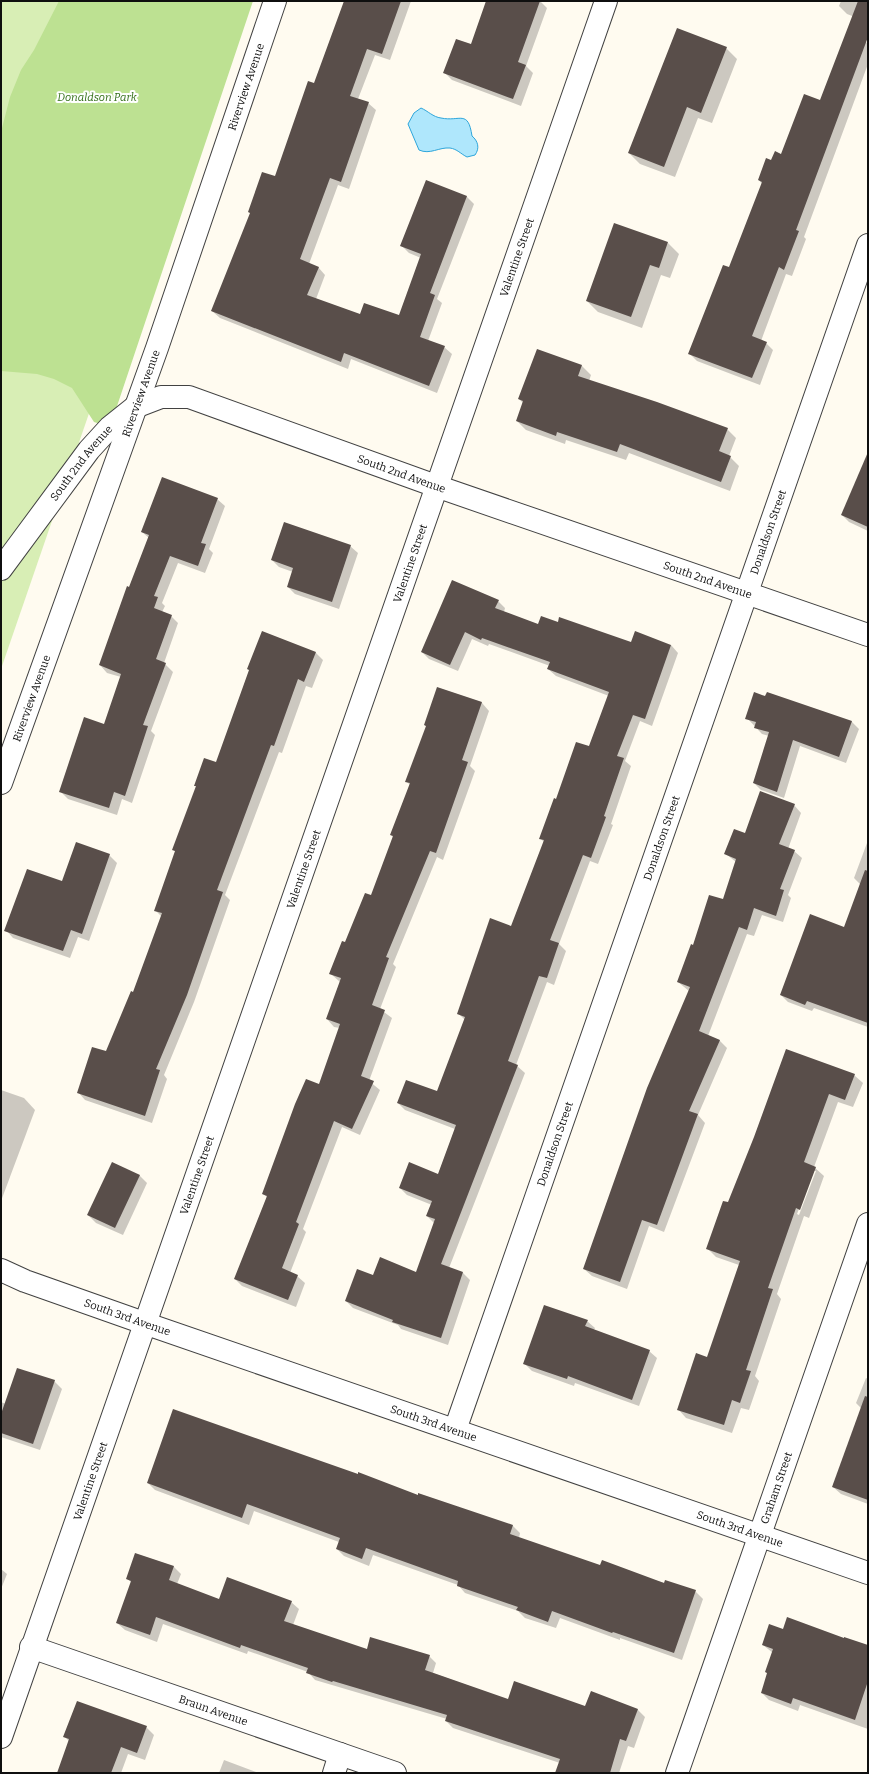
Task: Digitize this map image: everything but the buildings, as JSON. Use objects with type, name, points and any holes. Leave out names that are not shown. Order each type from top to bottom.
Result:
[{"type":"street","name":"Riverview Avenue","points":[[1,783],[135,407],[275,1]]},
{"type":"street","name":"Valentine Street","points":[[1,1737],[144,1323],[606,1]]},
{"type":"street","name":"Donaldson Street","points":[[455,1430],[868,245]]},
{"type":"street","name":"South 2nd Avenue","points":[[1,569],[89,450],[110,427],[135,407],[162,397],[189,397],[436,486],[868,635]]},
{"type":"street","name":"Graham Street","points":[[677,1773],[868,1224]]},
{"type":"street","name":"South 3rd Avenue","points":[[1,1270],[25,1281],[144,1323],[868,1573]]},
{"type":"street","name":"Braun Avenue","points":[[32,1647],[337,1763],[395,1773]]},
{"type":"green space","name":"Donaldson Park","points":[[1,1],[231,1],[1,669]]},
{"type":"green space","name":"Donaldson Park","points":[[59,1],[253,1],[110,427],[94,422],[72,388],[54,379],[37,374],[1,371],[1,132],[10,97],[21,70],[34,50]]},
{"type":"water","points":[[421,108],[438,117],[448,119],[465,119],[468,122],[472,136],[478,145],[475,155],[467,157],[457,150],[450,148],[427,152],[419,150],[408,124],[414,113]]}]
